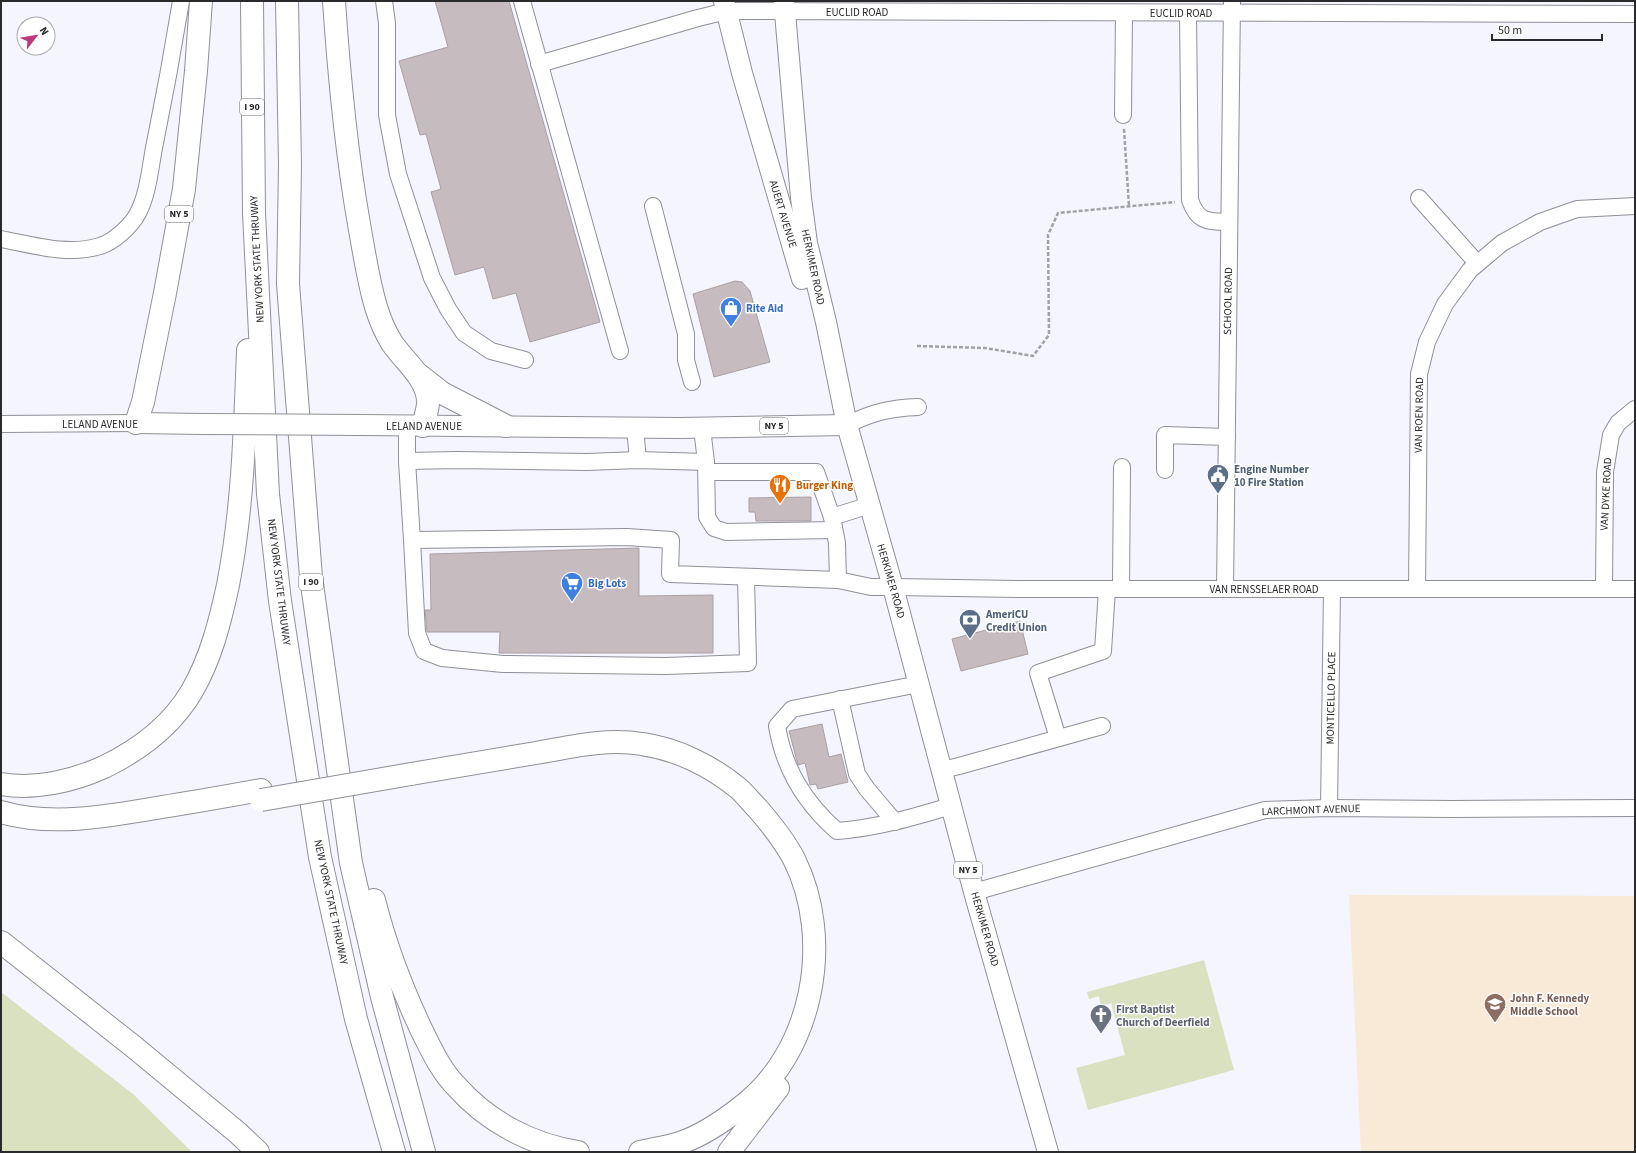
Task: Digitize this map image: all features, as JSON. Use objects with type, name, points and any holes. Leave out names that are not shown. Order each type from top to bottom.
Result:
[{"type":"highway","name":"NY 5","points":[[136,423],[143,402],[166,293],[184,189],[196,71],[201,1]]},
{"type":"highway","name":"NEW YORK STATE THRUWAY","points":[[252,1],[254,213],[268,494],[280,601],[320,857],[356,1019],[394,1152]]},
{"type":"highway","name":"I 90","points":[[287,1],[290,165],[288,284],[311,577],[351,863],[381,989],[424,1152]]},
{"type":"highway","name":"NY 5","points":[[334,1],[342,103],[353,188],[370,282],[384,329],[393,344],[416,373],[442,393],[506,426]]},
{"type":"highway","points":[[1,784],[10,786],[43,785],[86,775],[123,758],[150,739],[175,714],[191,692],[206,664],[220,621],[235,548],[244,458],[254,213]]},
{"type":"highway","points":[[415,426],[428,400],[426,390],[416,373]]},
{"type":"highway","points":[[1,824],[36,830],[82,831],[261,795],[410,769],[594,732],[630,732],[676,741],[711,758],[737,774],[760,795],[780,819],[806,858],[820,894],[826,950],[822,992],[814,1024],[789,1073],[729,1152]]},
{"type":"highway","points":[[410,769],[598,742],[641,744],[678,753],[716,771],[740,789],[774,827],[793,858],[800,875],[812,916],[815,952],[810,994],[802,1022],[787,1055],[768,1081],[741,1108],[707,1130],[680,1143],[640,1152]]},
{"type":"highway","points":[[1,812],[12,815],[64,820],[110,817],[261,795]]},
{"type":"highway","points":[[343,805],[361,853],[377,912],[406,998],[439,1065],[457,1088],[483,1112],[522,1136],[559,1149],[578,1152]]},
{"type":"highway","points":[[1,942],[146,1057],[238,1133],[258,1152]]},
{"type":"main road","name":"AUERT AVENUE","points":[[726,6],[742,73],[780,205],[847,425]]},
{"type":"main road","name":"HERKIMER ROAD","points":[[784,6],[806,243],[826,322],[847,425],[893,587],[974,892],[1048,1152]]},
{"type":"main road","name":"LELAND AVENUE","points":[[136,423],[635,428],[847,425]]},
{"type":"street","points":[[1,239],[79,251],[102,246],[121,234],[138,213],[147,183],[181,1]]},
{"type":"street","points":[[384,1],[387,23],[387,115],[398,174],[432,278],[448,310],[464,333],[491,351],[525,360]]},
{"type":"street","points":[[522,1],[620,351]]},
{"type":"street","name":"EUCLID ROAD","points":[[539,64],[698,18],[726,6],[1028,7],[1124,13],[1188,13],[1232,7],[1331,7],[1635,14]]},
{"type":"street","name":"SCHOOL ROAD","points":[[1225,589],[1232,7]]},
{"type":"street","points":[[1123,115],[1124,13]]},
{"type":"street","points":[[1188,13],[1190,200],[1194,212],[1206,220],[1229,222]]},
{"type":"street","points":[[1419,198],[1477,263]]},
{"type":"street","points":[[653,206],[686,334],[686,360],[692,382]]},
{"type":"street","name":"VAN ROEN ROAD","points":[[1416,589],[1419,374],[1427,342],[1445,304],[1470,270],[1477,263],[1502,243],[1540,222],[1577,210],[1635,206]]},
{"type":"street","points":[[847,425],[864,416],[895,408],[918,407]]},
{"type":"street","name":"VAN DYKE ROAD","points":[[1604,589],[1605,472],[1611,435],[1618,423],[1635,409]]},
{"type":"street","name":"LELAND AVENUE","points":[[1,424],[136,423]]},
{"type":"street","points":[[415,426],[407,461],[417,633],[424,651],[442,658],[503,664],[666,666],[748,663],[746,577]]},
{"type":"street","points":[[635,428],[638,460]]},
{"type":"street","points":[[702,428],[706,467],[707,517],[714,528],[726,532],[833,523],[870,505]]},
{"type":"street","points":[[1165,470],[1165,436],[1227,437]]},
{"type":"street","points":[[407,461],[457,460],[587,462],[638,460],[706,467],[816,472],[833,523],[837,543],[838,580]]},
{"type":"street","points":[[1058,738],[1038,672],[1103,651],[1114,589],[1122,467]]},
{"type":"street","name":"VAN RENSSELAER ROAD","points":[[412,540],[620,537],[671,540],[670,574],[838,580],[871,587],[1114,589],[1635,589]]},
{"type":"street","name":"MONTICELLO PLACE","points":[[1329,808],[1332,589]]},
{"type":"street","points":[[919,684],[792,709],[777,726],[780,746],[791,773],[805,796],[824,819],[837,831],[857,830],[895,822],[951,806]]},
{"type":"street","points":[[840,699],[858,774],[867,789],[895,822]]},
{"type":"street","points":[[942,770],[1102,726]]},
{"type":"street","name":"LARCHMONT AVENUE","points":[[974,892],[1265,810],[1329,808],[1635,808]]},
{"type":"path","points":[[1123,115],[1129,206]]},
{"type":"path","points":[[917,346],[985,348],[1033,356],[1049,336],[1048,235],[1058,213],[1190,200]]},
{"type":"shaded area","name":"John F. Kennedy Middle School","points":[[1349,895],[1635,896],[1635,1152],[1361,1152]]},
{"type":"green space","points":[[1204,960],[1234,1070],[1088,1110],[1076,1068],[1125,1055],[1111,1003],[1101,1006],[1099,996],[1089,999],[1087,992]]},
{"type":"green space","points":[[1,992],[133,1094],[192,1152],[1,1152]]},
{"type":"building","points":[[435,1],[509,1],[600,322],[530,342],[516,293],[493,299],[484,267],[455,275],[431,192],[441,189],[426,134],[420,135],[399,61],[448,47]]},
{"type":"building","name":"Rite Aid","points":[[735,281],[742,282],[750,291],[770,362],[714,377],[693,294]]},
{"type":"building","name":"Burger King","points":[[811,497],[811,521],[756,521],[755,512],[749,512],[749,498]]},
{"type":"building","name":"Big Lots","points":[[639,548],[639,596],[713,595],[713,653],[499,653],[500,632],[427,632],[425,610],[431,610],[430,554]]},
{"type":"building","points":[[1020,621],[1028,654],[961,671],[952,639]]},
{"type":"building","points":[[822,724],[829,757],[841,754],[848,782],[818,789],[816,784],[810,785],[805,763],[798,765],[789,731]]},
{"type":"place","name":"Rite Aid","points":[[731,328]]},
{"type":"place","name":"Engine Number 10 Fire Station","points":[[1218,494]]},
{"type":"place","name":"Burger King","points":[[780,504]]},
{"type":"place","name":"Big Lots","points":[[572,602]]},
{"type":"place","name":"AmeriCU Credit Union","points":[[970,640]]},
{"type":"place","name":"John F. Kennedy Middle School","points":[[1495,1024]]},
{"type":"place","name":"First Baptist Church of Deerfield","points":[[1101,1034]]}]
